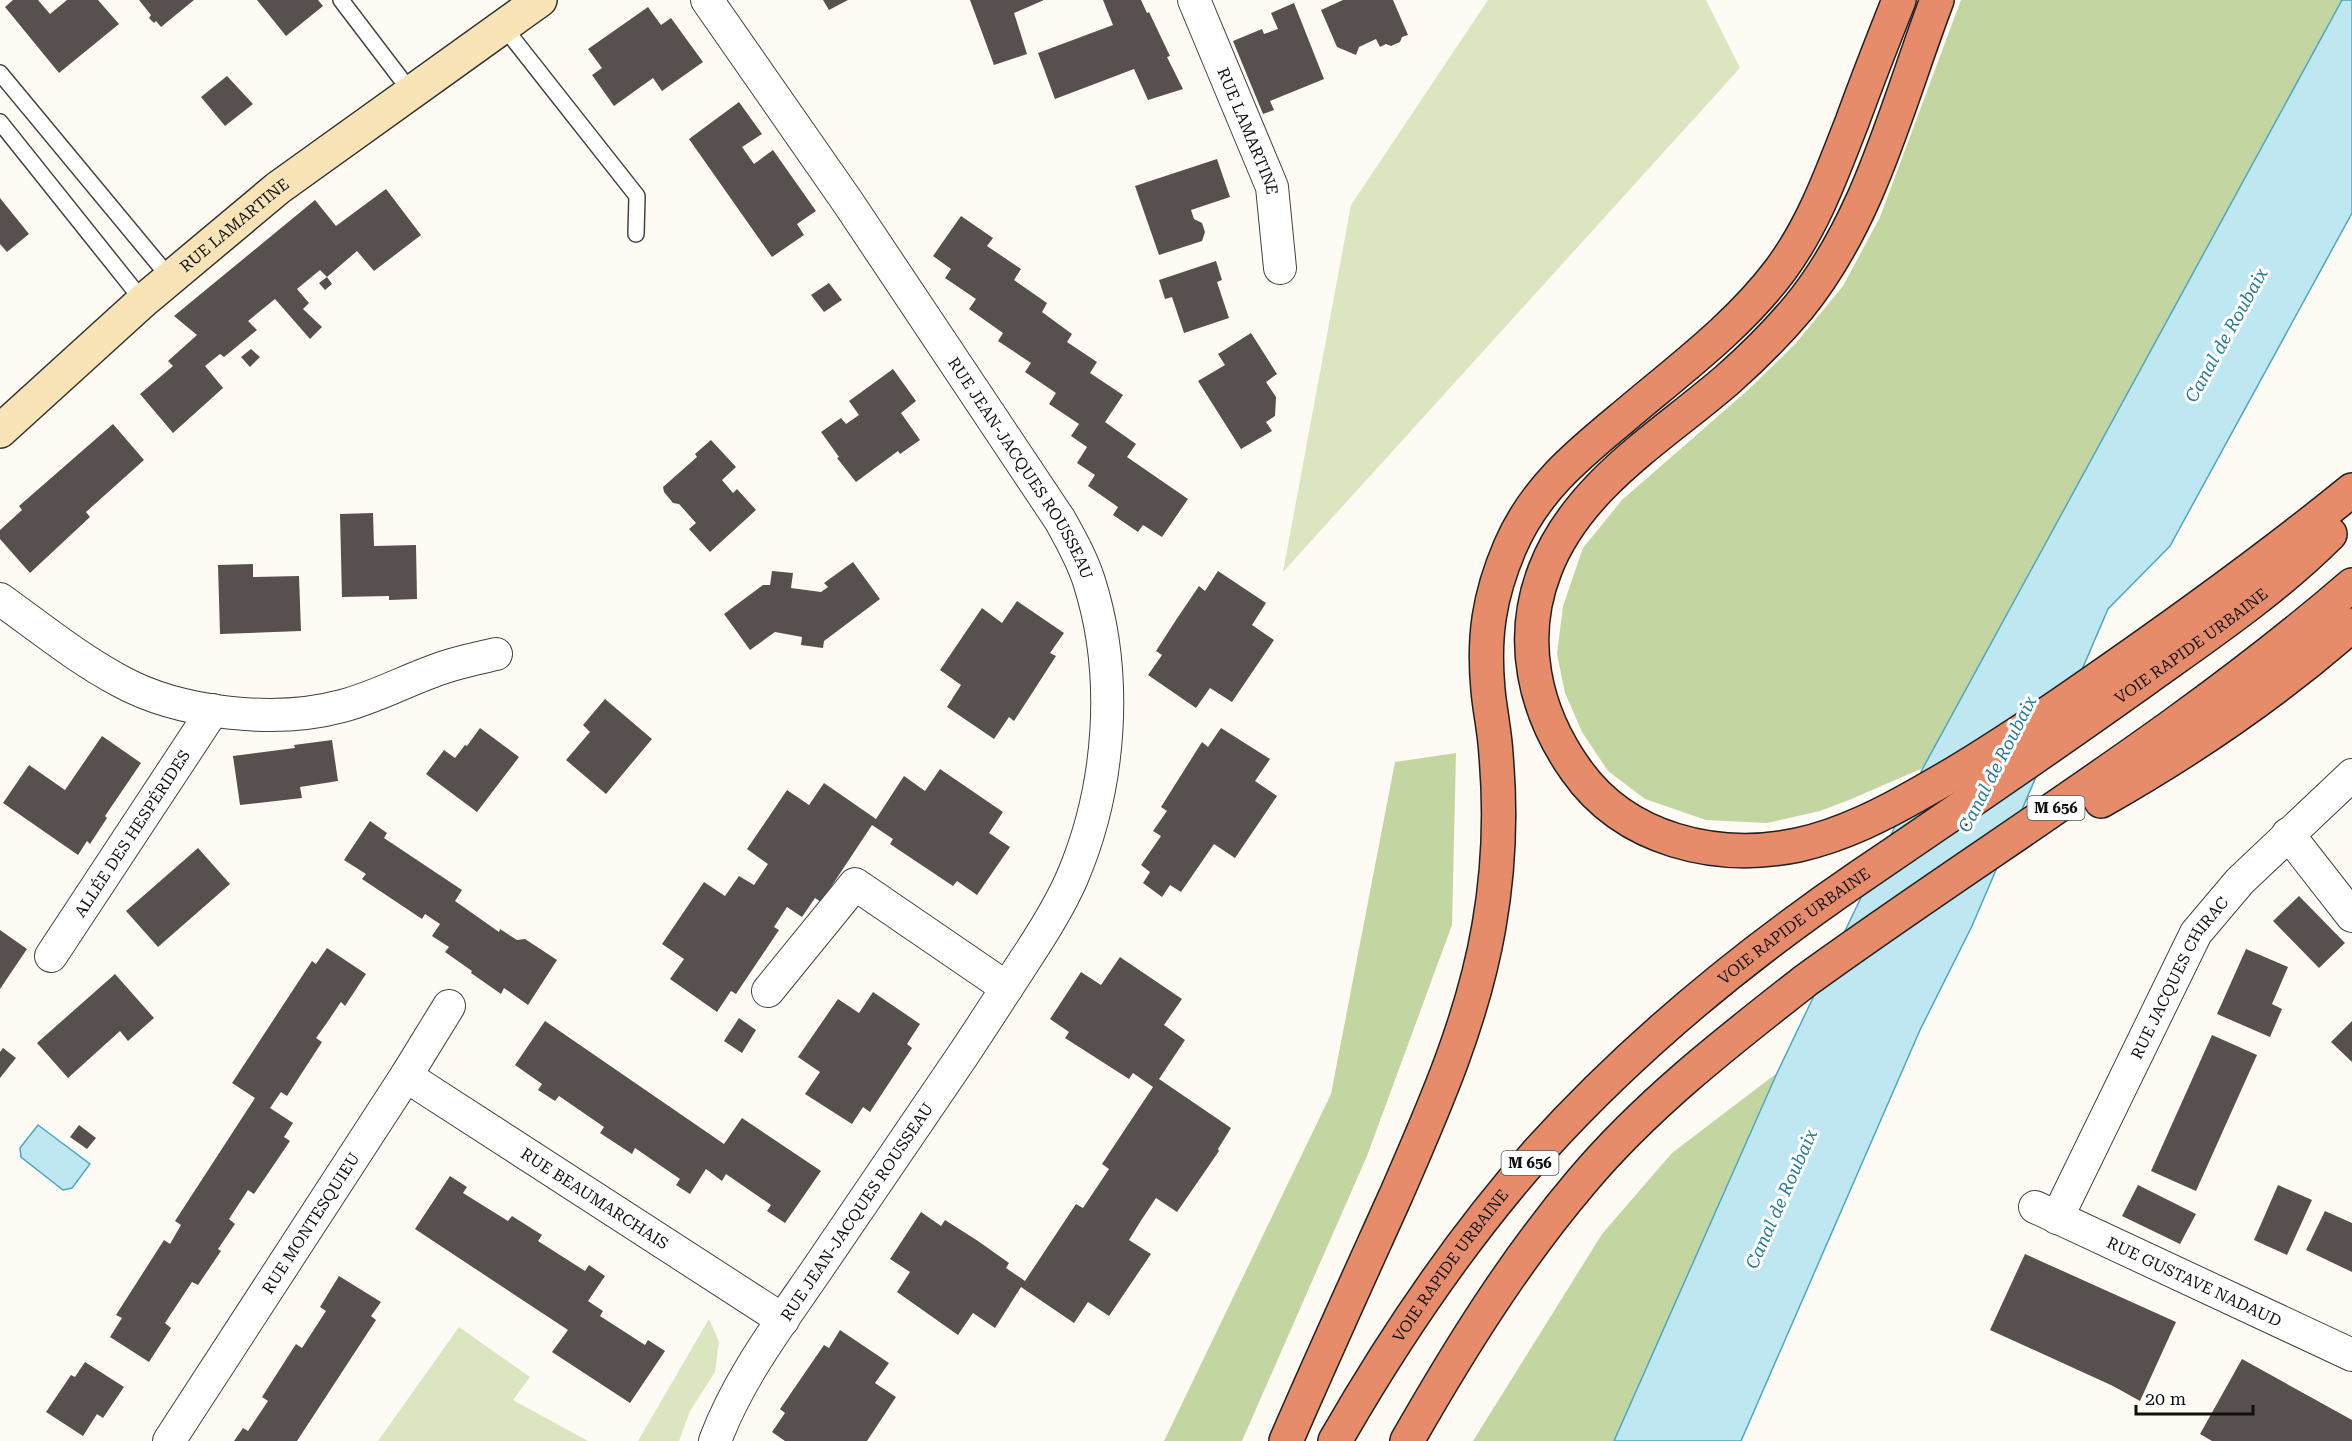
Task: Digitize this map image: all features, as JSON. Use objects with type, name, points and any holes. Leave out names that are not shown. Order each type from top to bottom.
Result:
[{"type":"highway","points":[[1286,1441],[1439,1097],[1479,976],[1490,923],[1497,863],[1499,812],[1496,753],[1485,651],[1488,616],[1493,594],[1511,544],[1526,514],[1548,484],[1579,454],[1707,346],[1745,310],[1781,269],[1806,230],[1828,188],[1899,0]]},
{"type":"highway","points":[[1937,0],[1865,196],[1823,274],[1798,308],[1764,346],[1609,479],[1582,505],[1560,537],[1545,570],[1535,602],[1531,637],[1533,674],[1542,707],[1558,744],[1582,779],[1610,807],[1638,825],[1671,840],[1706,848],[1749,850],[1794,846],[1867,822],[1975,762],[2057,708],[2249,572],[2352,490]]},
{"type":"highway","name":"VOIE RAPIDE URBAINE","points":[[1335,1441],[1403,1327],[1454,1257],[1539,1152],[1590,1097],[1648,1043],[1704,995],[1857,879],[2038,755],[2239,612],[2323,541],[2352,513]]},
{"type":"highway","name":"M 656","points":[[1407,1441],[1458,1354],[1524,1254],[1583,1180],[1637,1124],[1754,1022],[1854,946],[2114,768],[2254,666],[2352,585]]},
{"type":"highway","points":[[1854,946],[2144,776],[2254,705],[2317,656],[2352,625]]},
{"type":"street","name":"RUE LAMARTINE","points":[[0,431],[143,301],[278,188],[540,0]]},
{"type":"street","name":"RUE JEAN-JACQUES ROUSSEAU","points":[[707,0],[848,201],[1038,484],[1078,552],[1089,580],[1103,639],[1106,674],[1106,729],[1098,791],[1084,849],[1072,879],[1042,934],[1008,987],[735,1394],[715,1441]]},
{"type":"street","name":"RUE LAMARTINE","points":[[1204,3],[1272,187],[1280,268]]},
{"type":"street","points":[[0,599],[76,654],[122,683],[176,702],[213,710],[280,715],[309,713],[376,695],[432,671],[496,654]]},
{"type":"street","name":"ALLÉE DES HESPÉRIDES","points":[[51,956],[213,710]]},
{"type":"street","name":"RUE JACQUES CHIRAC","points":[[2046,1213],[2196,933],[2222,900],[2288,834],[2352,775]]},
{"type":"street","points":[[2288,834],[2352,916]]},
{"type":"street","points":[[768,991],[855,884],[1008,987]]},
{"type":"street","name":"RUE MONTESQUIEU","points":[[170,1441],[449,1006]]},
{"type":"street","name":"RUE BEAUMARCHAIS","points":[[406,1076],[783,1320]]},
{"type":"street","name":"RUE GUSTAVE NADAUD","points":[[2046,1213],[2352,1355]]},
{"type":"lane","points":[[341,0],[411,92]]},
{"type":"lane","points":[[494,33],[637,196],[636,234]]},
{"type":"lane","points":[[0,73],[170,278]]},
{"type":"lane","points":[[0,122],[143,301]]},
{"type":"green space","points":[[1488,0],[1706,0],[1740,68],[1283,572],[1351,205]]},
{"type":"green space","points":[[1961,0],[2342,0],[1923,768],[1820,811],[1767,823],[1706,820],[1645,799],[1608,771],[1582,732],[1565,693],[1557,654],[1563,606],[1583,548],[1622,500],[1748,390],[1796,343],[1843,286],[1880,217]]},
{"type":"green space","points":[[1456,753],[1452,925],[1367,1156],[1242,1441],[1164,1441],[1331,1094],[1395,762]]},
{"type":"green space","points":[[1777,1073],[1614,1441],[1473,1441],[1602,1234],[1672,1153]]},
{"type":"green space","points":[[709,1319],[719,1342],[715,1372],[690,1411],[679,1441],[638,1441]]},
{"type":"green space","points":[[459,1327],[530,1377],[513,1400],[588,1441],[378,1441]]},
{"type":"water","name":"Canal de Roubaix","points":[[2342,0],[2352,0],[2352,213],[2170,546],[2108,609],[1972,926],[1920,1030],[1741,1441],[1614,1441],[1777,1073],[1923,768]]},
{"type":"water","points":[[38,1125],[90,1164],[72,1188],[63,1190],[21,1157],[20,1148]]},
{"type":"building","points":[[13,0],[38,0],[50,14],[67,0],[98,0],[119,24],[59,73],[5,7]]},
{"type":"building","points":[[139,0],[194,0],[161,27],[149,18],[151,15]]},
{"type":"building","points":[[257,0],[318,0],[323,6],[286,36]]},
{"type":"building","points":[[823,0],[848,0],[829,10]]},
{"type":"building","points":[[970,0],[1044,0],[1014,13],[1027,54],[994,65]]},
{"type":"building","points":[[1103,0],[1141,0],[1170,56],[1167,57],[1183,89],[1148,100],[1134,69],[1055,99],[1038,53],[1113,25]]},
{"type":"building","points":[[1343,0],[1393,0],[1408,35],[1391,46],[1386,44],[1380,47],[1376,39],[1359,47],[1356,55],[1337,47],[1321,10]]},
{"type":"building","points":[[1294,3],[1324,79],[1270,101],[1274,110],[1263,114],[1233,41],[1262,29],[1264,34],[1278,29],[1271,13]]},
{"type":"building","points":[[648,7],[661,25],[671,18],[703,62],[662,91],[653,78],[614,106],[592,75],[602,68],[588,49]]},
{"type":"building","points":[[227,76],[253,104],[225,126],[201,97]]},
{"type":"building","points":[[739,102],[762,134],[742,147],[754,164],[773,150],[816,211],[797,224],[804,235],[772,257],[689,139]]},
{"type":"building","points":[[1217,159],[1230,197],[1191,210],[1194,219],[1202,223],[1205,232],[1202,241],[1159,255],[1135,186]]},
{"type":"building","points":[[386,189],[421,235],[374,271],[357,251],[327,277],[320,270],[297,289],[309,303],[303,309],[322,327],[310,339],[275,299],[248,321],[257,330],[224,357],[220,354],[205,366],[223,388],[173,433],[140,394],[173,366],[168,361],[197,335],[174,316],[315,200],[336,226]]},
{"type":"building","points":[[0,198],[29,234],[7,252],[0,244]]},
{"type":"building","points":[[961,216],[993,238],[987,246],[1021,269],[1014,280],[1047,303],[1042,312],[1072,334],[1067,342],[1097,362],[1090,373],[1123,395],[1105,422],[1136,444],[1127,457],[1188,499],[1162,537],[1143,525],[1138,532],[1113,515],[1118,507],[1088,486],[1095,475],[1077,463],[1087,447],[1071,436],[1079,424],[1049,404],[1056,393],[1025,372],[1031,363],[998,341],[1003,333],[969,309],[976,299],[945,278],[951,269],[933,256]]},
{"type":"building","points":[[1216,261],[1222,280],[1217,282],[1229,318],[1184,333],[1172,297],[1165,299],[1159,280]]},
{"type":"building","points":[[327,277],[332,284],[325,290],[319,283]]},
{"type":"building","points":[[829,283],[842,300],[824,312],[811,295]]},
{"type":"building","points":[[1251,333],[1277,374],[1266,382],[1276,397],[1275,416],[1266,422],[1272,431],[1241,449],[1198,381],[1225,365],[1218,354]]},
{"type":"building","points":[[251,349],[260,357],[250,367],[241,357]]},
{"type":"building","points":[[893,369],[916,401],[901,413],[920,440],[900,454],[898,451],[856,482],[837,458],[839,457],[821,432],[841,418],[846,424],[859,415],[849,401]]},
{"type":"building","points":[[113,424],[144,460],[86,512],[90,517],[30,573],[0,539],[0,530],[22,510],[19,506]]},
{"type":"building","points":[[711,440],[736,467],[722,480],[733,493],[737,489],[756,510],[710,552],[689,529],[696,523],[679,504],[673,503],[664,492],[663,487],[697,457],[695,454]]},
{"type":"building","points":[[373,513],[374,546],[416,545],[417,599],[389,600],[389,596],[342,597],[340,514]]},
{"type":"building","points":[[853,562],[880,599],[824,641],[823,648],[801,645],[802,637],[775,632],[750,650],[724,614],[763,585],[770,585],[772,571],[793,573],[791,588],[821,592],[828,587],[824,583]]},
{"type":"building","points":[[253,564],[253,577],[299,576],[301,631],[220,634],[218,565]]},
{"type":"building","points":[[1218,571],[1266,603],[1252,625],[1274,640],[1232,702],[1210,688],[1196,708],[1148,675],[1162,655],[1156,651],[1176,620],[1199,586],[1205,591]]},
{"type":"building","points":[[1017,601],[1064,633],[1050,653],[1056,656],[1014,721],[1009,717],[994,739],[947,707],[961,685],[940,670],[982,608],[1002,623]]},
{"type":"building","points":[[605,699],[652,739],[606,794],[566,760],[590,732],[583,725]]},
{"type":"building","points":[[480,728],[519,757],[477,812],[426,774],[444,750],[455,758]]},
{"type":"building","points":[[1221,728],[1270,759],[1255,781],[1277,796],[1235,858],[1214,844],[1181,892],[1170,885],[1162,897],[1143,883],[1150,872],[1141,865],[1161,836],[1153,831],[1167,811],[1161,807],[1202,742],[1208,747]]},
{"type":"building","points":[[102,736],[141,763],[105,816],[107,818],[90,844],[87,841],[78,855],[3,803],[29,765],[65,790]]},
{"type":"building","points":[[332,740],[338,781],[300,787],[302,798],[240,805],[233,756],[295,748],[294,745]]},
{"type":"building","points":[[940,769],[1003,812],[989,833],[1010,847],[977,895],[957,881],[953,886],[890,844],[893,839],[872,825],[821,902],[815,898],[802,917],[787,907],[774,927],[779,930],[736,994],[731,991],[717,1012],[670,979],[684,959],[662,944],[704,882],[725,896],[739,876],[754,885],[768,864],[747,849],[787,790],[809,805],[824,783],[876,819],[904,776],[925,791]]},
{"type":"building","points":[[370,821],[387,833],[384,838],[462,890],[455,901],[499,932],[500,929],[517,940],[525,939],[557,960],[528,1005],[504,988],[501,994],[471,973],[472,971],[445,952],[449,947],[432,936],[440,924],[425,914],[422,919],[362,879],[366,874],[344,860]]},
{"type":"building","points":[[198,848],[230,884],[158,947],[126,911]]},
{"type":"building","points":[[2299,896],[2345,943],[2319,968],[2273,921]]},
{"type":"building","points":[[0,930],[27,949],[0,989]]},
{"type":"building","points":[[327,948],[366,974],[345,1006],[341,1002],[316,1038],[322,1042],[287,1096],[281,1092],[270,1108],[293,1123],[284,1137],[290,1141],[254,1194],[248,1190],[229,1219],[235,1224],[218,1249],[221,1251],[198,1285],[192,1282],[165,1323],[171,1328],[149,1362],[110,1337],[122,1318],[116,1315],[164,1240],[170,1244],[181,1225],[175,1221],[255,1098],[232,1083],[312,961],[316,964]]},
{"type":"building","points":[[2246,949],[2288,967],[2272,1004],[2282,1009],[2270,1037],[2217,1014]]},
{"type":"building","points":[[1120,957],[1182,999],[1164,1025],[1185,1040],[1159,1079],[1231,1128],[1218,1149],[1219,1151],[1177,1212],[1156,1198],[1142,1219],[1129,1240],[1151,1254],[1109,1316],[1088,1302],[1074,1323],[1021,1287],[995,1328],[973,1313],[958,1335],[897,1292],[910,1272],[890,1259],[921,1212],[941,1226],[945,1220],[978,1241],[1009,1263],[1006,1268],[1025,1281],[1076,1204],[1083,1208],[1109,1169],[1102,1164],[1153,1087],[1133,1073],[1129,1079],[1065,1038],[1069,1032],[1050,1019],[1081,972],[1101,985]]},
{"type":"building","points":[[115,974],[154,1018],[128,1041],[120,1031],[68,1078],[37,1043]]},
{"type":"building","points":[[873,992],[920,1024],[907,1044],[912,1048],[870,1112],[863,1107],[852,1124],[805,1094],[820,1072],[798,1057],[838,999],[859,1013]]},
{"type":"building","points":[[739,1018],[756,1030],[742,1053],[724,1041]]},
{"type":"building","points":[[545,1021],[724,1144],[742,1118],[821,1171],[785,1223],[767,1211],[771,1205],[726,1174],[722,1181],[706,1169],[690,1194],[676,1185],[680,1179],[635,1148],[632,1154],[600,1133],[604,1127],[559,1096],[555,1101],[538,1090],[542,1084],[515,1065]]},
{"type":"building","points":[[2352,1021],[2352,1062],[2331,1042]]},
{"type":"building","points":[[2212,1035],[2257,1055],[2196,1191],[2151,1171]]},
{"type":"building","points":[[3,1048],[16,1058],[0,1078],[0,1052]]},
{"type":"building","points":[[79,1125],[96,1138],[87,1149],[70,1137]]},
{"type":"building","points":[[450,1176],[467,1187],[463,1193],[508,1221],[512,1216],[542,1235],[538,1241],[585,1271],[589,1265],[605,1276],[588,1301],[603,1311],[600,1316],[645,1345],[648,1340],[665,1351],[630,1403],[552,1352],[568,1330],[415,1229]]},
{"type":"building","points":[[2138,1185],[2196,1214],[2180,1244],[2122,1216]]},
{"type":"building","points":[[2278,1185],[2312,1200],[2287,1255],[2254,1240]]},
{"type":"building","points":[[2325,1211],[2352,1223],[2352,1272],[2306,1250]]},
{"type":"building","points":[[2025,1254],[2176,1322],[2140,1401],[2113,1386],[1990,1330]]},
{"type":"building","points":[[339,1276],[381,1302],[371,1316],[376,1320],[297,1441],[234,1441],[243,1428],[248,1431],[268,1401],[262,1397],[296,1344],[302,1348],[326,1311],[320,1307]]},
{"type":"building","points":[[840,1330],[889,1363],[875,1383],[896,1397],[867,1441],[785,1441],[772,1432],[785,1413],[780,1409],[824,1345],[829,1348]]},
{"type":"building","points":[[2242,1359],[2352,1420],[2352,1441],[2212,1441],[2200,1434]]},
{"type":"building","points":[[85,1362],[124,1387],[103,1418],[97,1414],[83,1436],[46,1412],[71,1375],[75,1377]]}]
